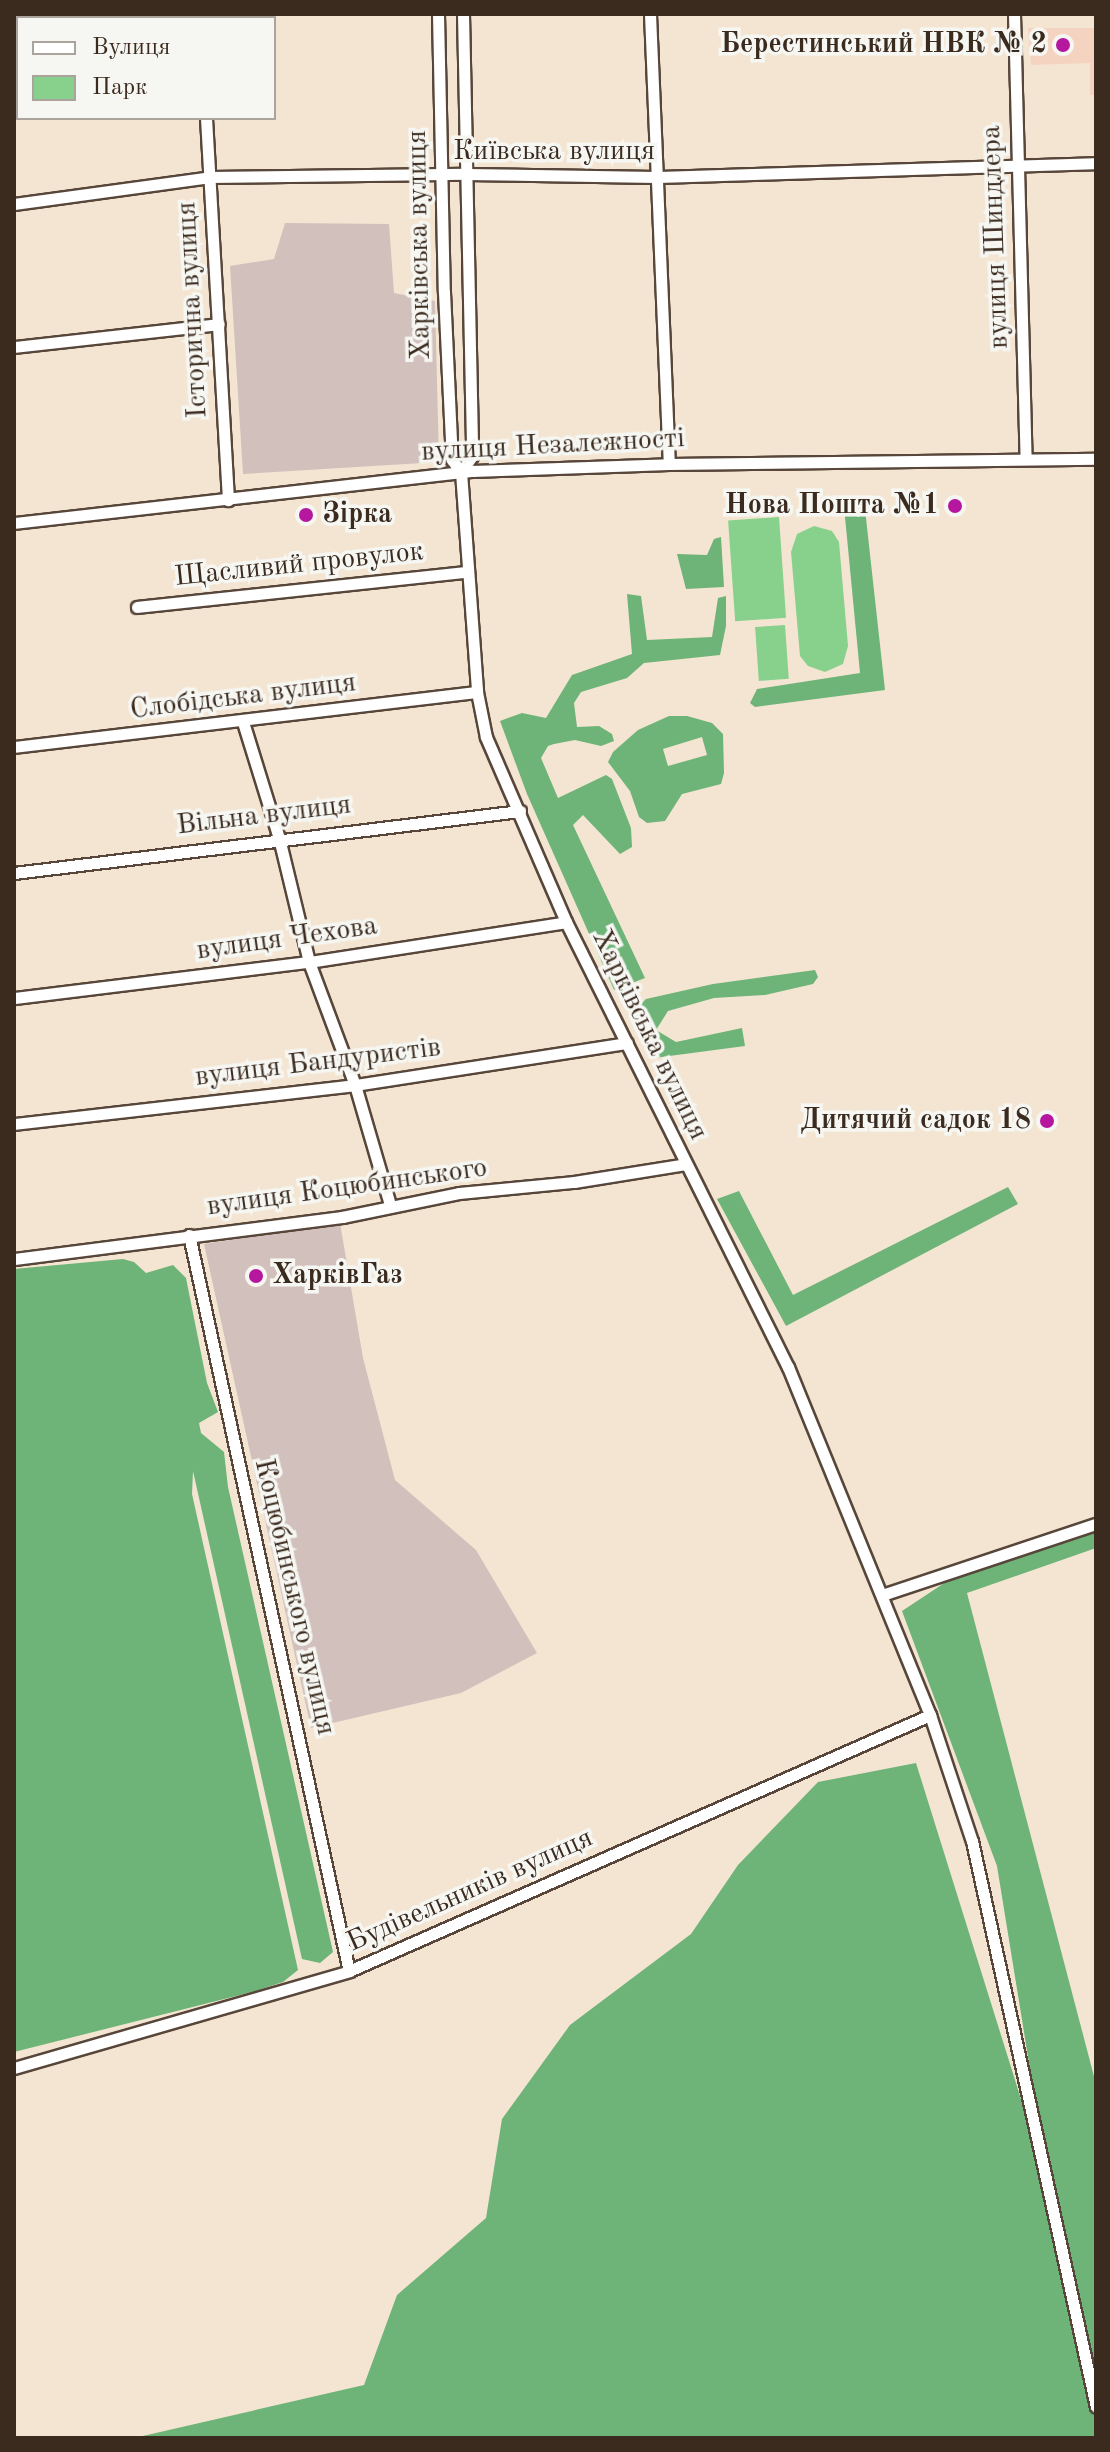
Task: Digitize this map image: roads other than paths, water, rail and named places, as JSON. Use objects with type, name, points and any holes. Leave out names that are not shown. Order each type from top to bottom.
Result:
[{"type":"street","name":"Харківська вулиця","points":[[438,14],[452,460],[461,472],[477,692],[486,737],[566,922],[788,1367],[930,1715],[972,1841],[1096,2407]]},
{"type":"street","name":"Харківська вулиця","points":[[461,472],[472,456],[463,14]]},
{"type":"street","points":[[650,14],[669,464]]},
{"type":"street","name":"вулиця Шиндлера","points":[[1014,14],[1026,459]]},
{"type":"street","name":"Історична вулиця","points":[[206,120],[228,500]]},
{"type":"street","name":"Київська вулиця","points":[[14,204],[210,177],[466,174],[656,177],[1096,163]]},
{"type":"street","points":[[14,347],[219,324]]},
{"type":"street","name":"вулиця Незалежності","points":[[14,523],[461,472],[669,464],[1096,459]]},
{"type":"street","name":"Щасливий провулок","points":[[137,607],[467,572]]},
{"type":"street","name":"Слобідська вулиця","points":[[14,747],[477,692]]},
{"type":"street","points":[[243,722],[279,838],[309,962],[355,1085],[390,1205]]},
{"type":"street","name":"Вільна вулиця","points":[[14,873],[279,838],[520,811]]},
{"type":"street","name":"вулиця Чехова","points":[[14,998],[309,962],[566,922]]},
{"type":"street","name":"вулиця Бандуристів","points":[[14,1124],[355,1085],[627,1043]]},
{"type":"street","name":"вулиця Коцюбинського","points":[[14,1259],[342,1217],[390,1205],[686,1164]]},
{"type":"street","name":"Коцюбинського вулиця","points":[[189,1235],[302,1739],[349,1971]]},
{"type":"street","points":[[882,1595],[1096,1524]]},
{"type":"street","name":"Будівельників вулиця","points":[[14,2068],[349,1971],[930,1715]]},
{"type":"place","name":"Берестинський НВК № 2","points":[[1063,45]]},
{"type":"place","name":"Нова Пошта №1","points":[[955,506]]},
{"type":"place","name":"Зірка","points":[[306,515]]},
{"type":"place","name":"Дитячий садок 18","points":[[1047,1121]]},
{"type":"place","name":"ХарківГаз","points":[[256,1276]]}]
